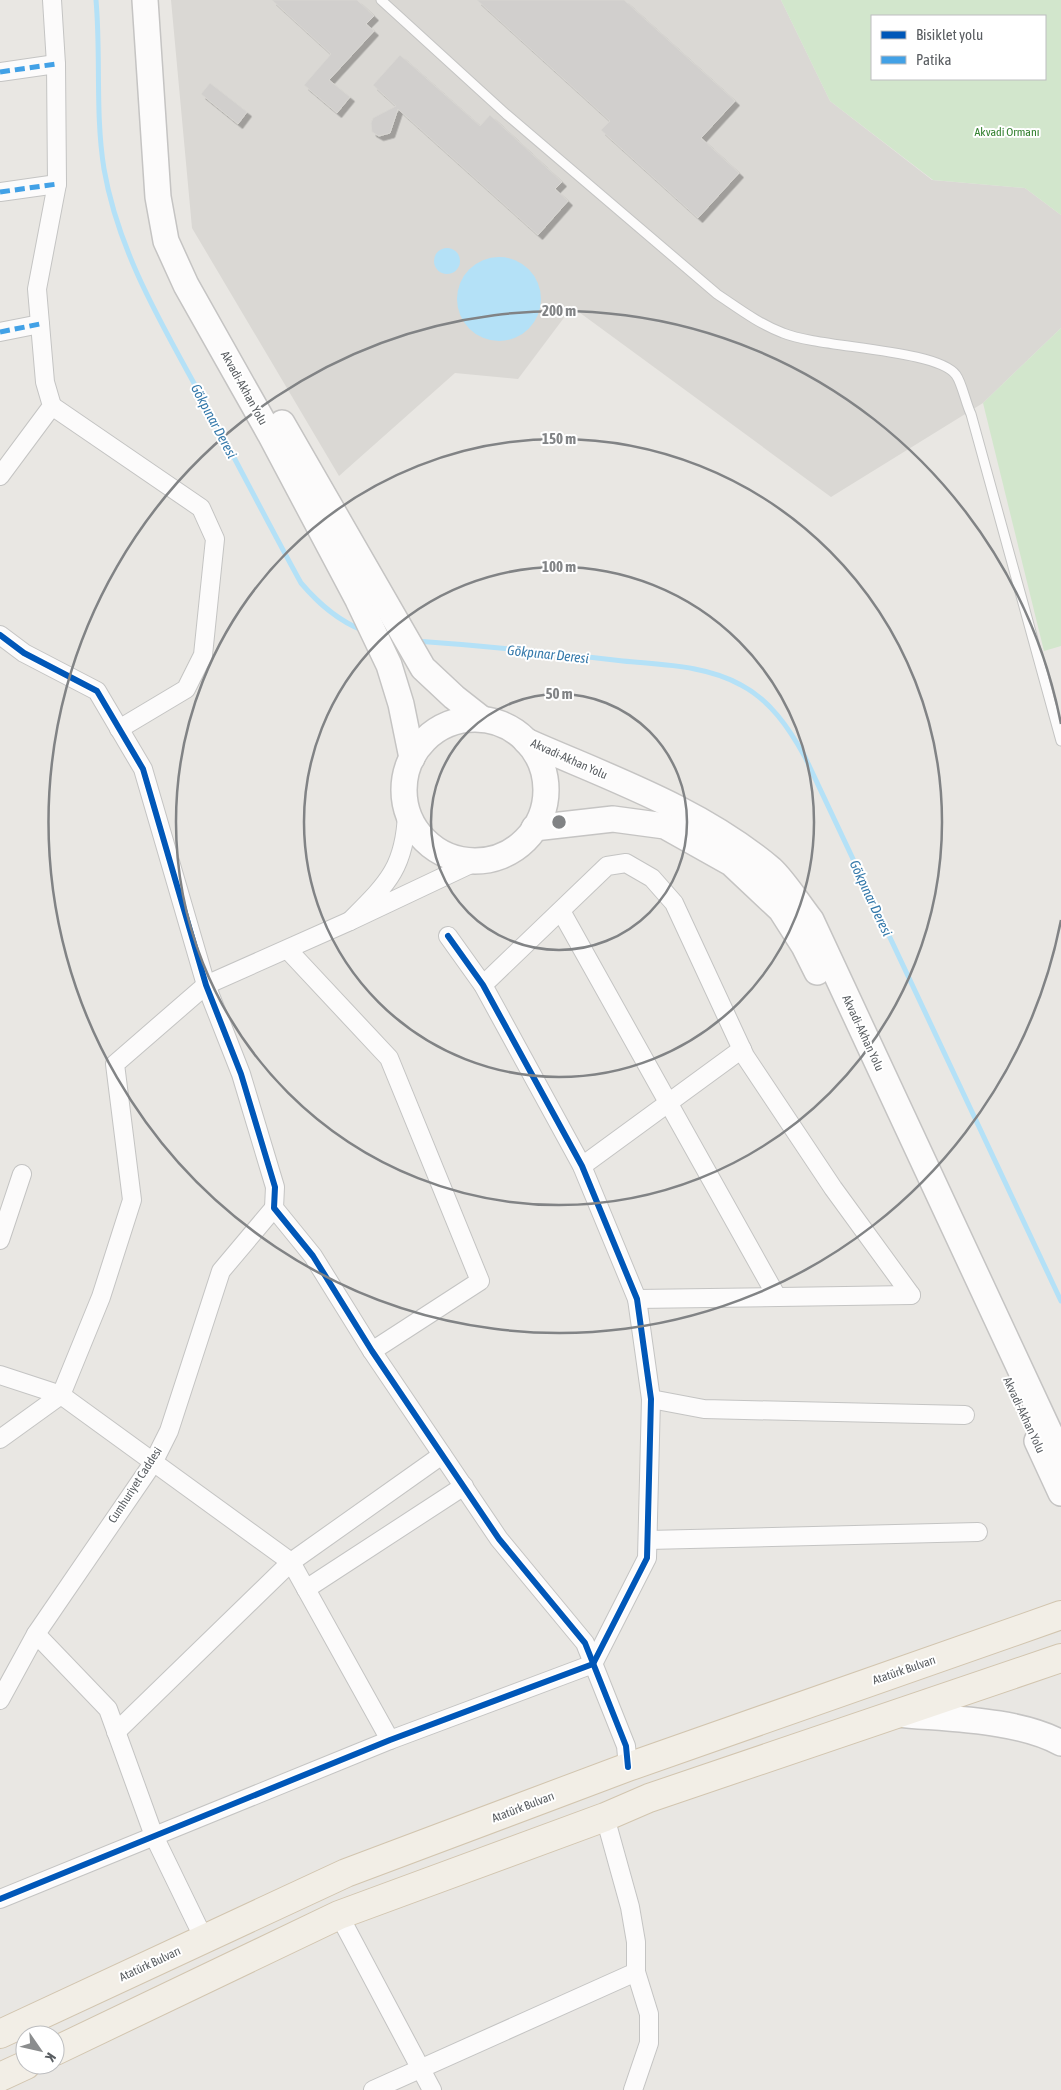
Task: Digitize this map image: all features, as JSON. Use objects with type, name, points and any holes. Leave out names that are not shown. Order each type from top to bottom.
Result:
[{"type":"main road","name":"Akvadi-Akhan Yolu","points":[[145,0],[158,197],[166,241],[186,285],[270,434],[358,600],[389,665],[401,704],[412,758]]},
{"type":"main road","name":"Akvadi-Akhan Yolu","points":[[161,0],[173,189],[180,234],[199,278],[423,668],[454,697],[482,719]]},
{"type":"main road","points":[[482,719],[506,726],[526,740],[540,761],[546,785],[543,808],[534,828],[519,846],[499,856],[477,861],[455,858],[434,849],[418,833],[407,813],[403,791],[407,768],[412,758],[418,748],[435,731],[458,721],[482,719]]},
{"type":"main road","name":"Akvadi-Akhan Yolu","points":[[526,740],[663,799],[723,835],[772,870],[811,920],[1061,1457]]},
{"type":"main road","name":"Akvadi-Akhan Yolu","points":[[534,828],[612,819],[664,826],[732,863],[780,910],[804,946],[821,981],[1061,1493]]},
{"type":"main road","points":[[1035,1624],[1052,1610],[1061,1598]]},
{"type":"main road","name":"Atatürk Bulvarı","points":[[0,2034],[346,1873],[628,1767],[1061,1615]]},
{"type":"main road","points":[[65,2046],[339,1915],[605,1817],[650,1798],[1061,1658]]},
{"type":"main road","points":[[897,1714],[1021,1728],[1046,1734],[1061,1743]]},
{"type":"main road","points":[[0,2077],[15,2070]]},
{"type":"street","points":[[52,0],[56,64],[57,184],[37,289],[45,382],[52,406],[201,508],[215,539],[203,655],[186,689],[119,728]]},
{"type":"street","points":[[0,72],[56,64]]},
{"type":"street","points":[[0,192],[57,184]]},
{"type":"street","points":[[0,332],[40,324]]},
{"type":"street","points":[[0,476],[52,406]]},
{"type":"street","points":[[0,635],[24,653],[97,691],[143,769],[206,986],[241,1074],[276,1186],[274,1208],[313,1256],[372,1351],[499,1539],[585,1643],[626,1746],[628,1767]]},
{"type":"street","points":[[350,922],[382,889],[398,864],[406,838],[407,813]]},
{"type":"street","points":[[0,1439],[61,1394],[101,1297],[132,1200],[115,1064],[206,986],[350,922],[477,861]]},
{"type":"street","points":[[483,985],[607,866],[626,863],[652,878],[674,903],[742,1049],[834,1188],[911,1295],[637,1299]]},
{"type":"street","points":[[561,911],[777,1297]]},
{"type":"street","points":[[0,1899],[390,1740],[594,1664],[647,1558],[651,1399],[637,1299],[582,1166],[483,985],[448,936]]},
{"type":"street","points":[[288,950],[389,1058],[480,1281],[372,1351]]},
{"type":"street","points":[[582,1166],[742,1049]]},
{"type":"street","points":[[0,1240],[22,1174]]},
{"type":"street","name":"Cumhuriyet Caddesi","points":[[0,1700],[36,1634],[153,1462],[169,1430],[221,1271],[274,1208]]},
{"type":"street","points":[[0,1375],[61,1394],[291,1562],[390,1740]]},
{"type":"street","points":[[651,1399],[704,1410],[965,1414]]},
{"type":"street","points":[[116,1732],[291,1562],[442,1455]]},
{"type":"street","points":[[306,1589],[464,1486]]},
{"type":"street","points":[[648,1540],[978,1532]]},
{"type":"street","points":[[36,1634],[108,1709],[154,1836],[204,1939]]},
{"type":"street","points":[[605,1817],[630,1907],[636,1942],[636,1972],[649,2014],[649,2043],[633,2090]]},
{"type":"street","points":[[339,1915],[432,2090]]},
{"type":"street","points":[[373,2090],[636,1972]]},
{"type":"lane","points":[[381,0],[506,114],[717,294],[752,317],[783,334],[813,342],[919,357],[941,364],[955,375],[970,414],[1061,741]]},
{"type":"shaded area","points":[[171,0],[781,0],[830,101],[932,180],[1025,188],[1061,215],[1061,328],[983,403],[831,497],[572,307],[518,379],[455,373],[339,476],[192,228]]},
{"type":"green space","name":"Akvadi Ormanı","points":[[781,0],[1061,0],[1061,215],[1025,188],[933,180],[830,101]]},
{"type":"green space","points":[[1061,328],[1061,646],[1044,651],[983,403]]},
{"type":"water","points":[[447,248],[457,251],[460,261],[457,271],[447,274],[437,271],[434,261],[437,251]]},
{"type":"water","points":[[499,257],[522,264],[534,276],[541,299],[534,322],[522,334],[499,341],[476,334],[464,322],[457,299],[464,276],[476,264]]},
{"type":"building","points":[[272,0],[357,0],[374,16],[366,24],[374,31],[329,80],[350,97],[337,113],[304,85],[331,54]]},
{"type":"building","points":[[477,0],[624,0],[735,101],[701,138],[739,173],[698,218],[601,130],[610,121]]},
{"type":"building","points":[[400,55],[480,126],[490,115],[562,182],[555,189],[568,201],[538,235],[398,109],[390,133],[379,136],[372,132],[371,123],[373,118],[396,106],[373,85]]},
{"type":"building","points":[[210,83],[247,112],[238,124],[201,94]]},
{"type":"waterway","name":"Gökpınar Deresi","points":[[96,0],[101,148],[111,201],[132,262],[160,321],[301,583],[329,611],[364,631]]},
{"type":"waterway","name":"Gökpınar Deresi","points":[[416,641],[545,652],[683,667],[727,678],[751,691],[770,707],[785,725],[805,757],[1061,1301]]},
{"type":"marked path","points":[[0,72],[56,64]]},
{"type":"marked path","points":[[0,192],[57,184]]},
{"type":"marked path","points":[[0,332],[40,324]]},
{"type":"cycle path","points":[[0,635],[24,653],[97,691],[143,769],[206,985],[241,1074],[275,1187],[274,1208],[313,1256],[372,1351],[499,1539],[585,1643],[626,1746],[628,1767]]},
{"type":"cycle path","points":[[0,1899],[390,1740],[593,1664],[647,1558],[651,1399],[637,1299],[582,1166],[483,985],[448,936]]}]
